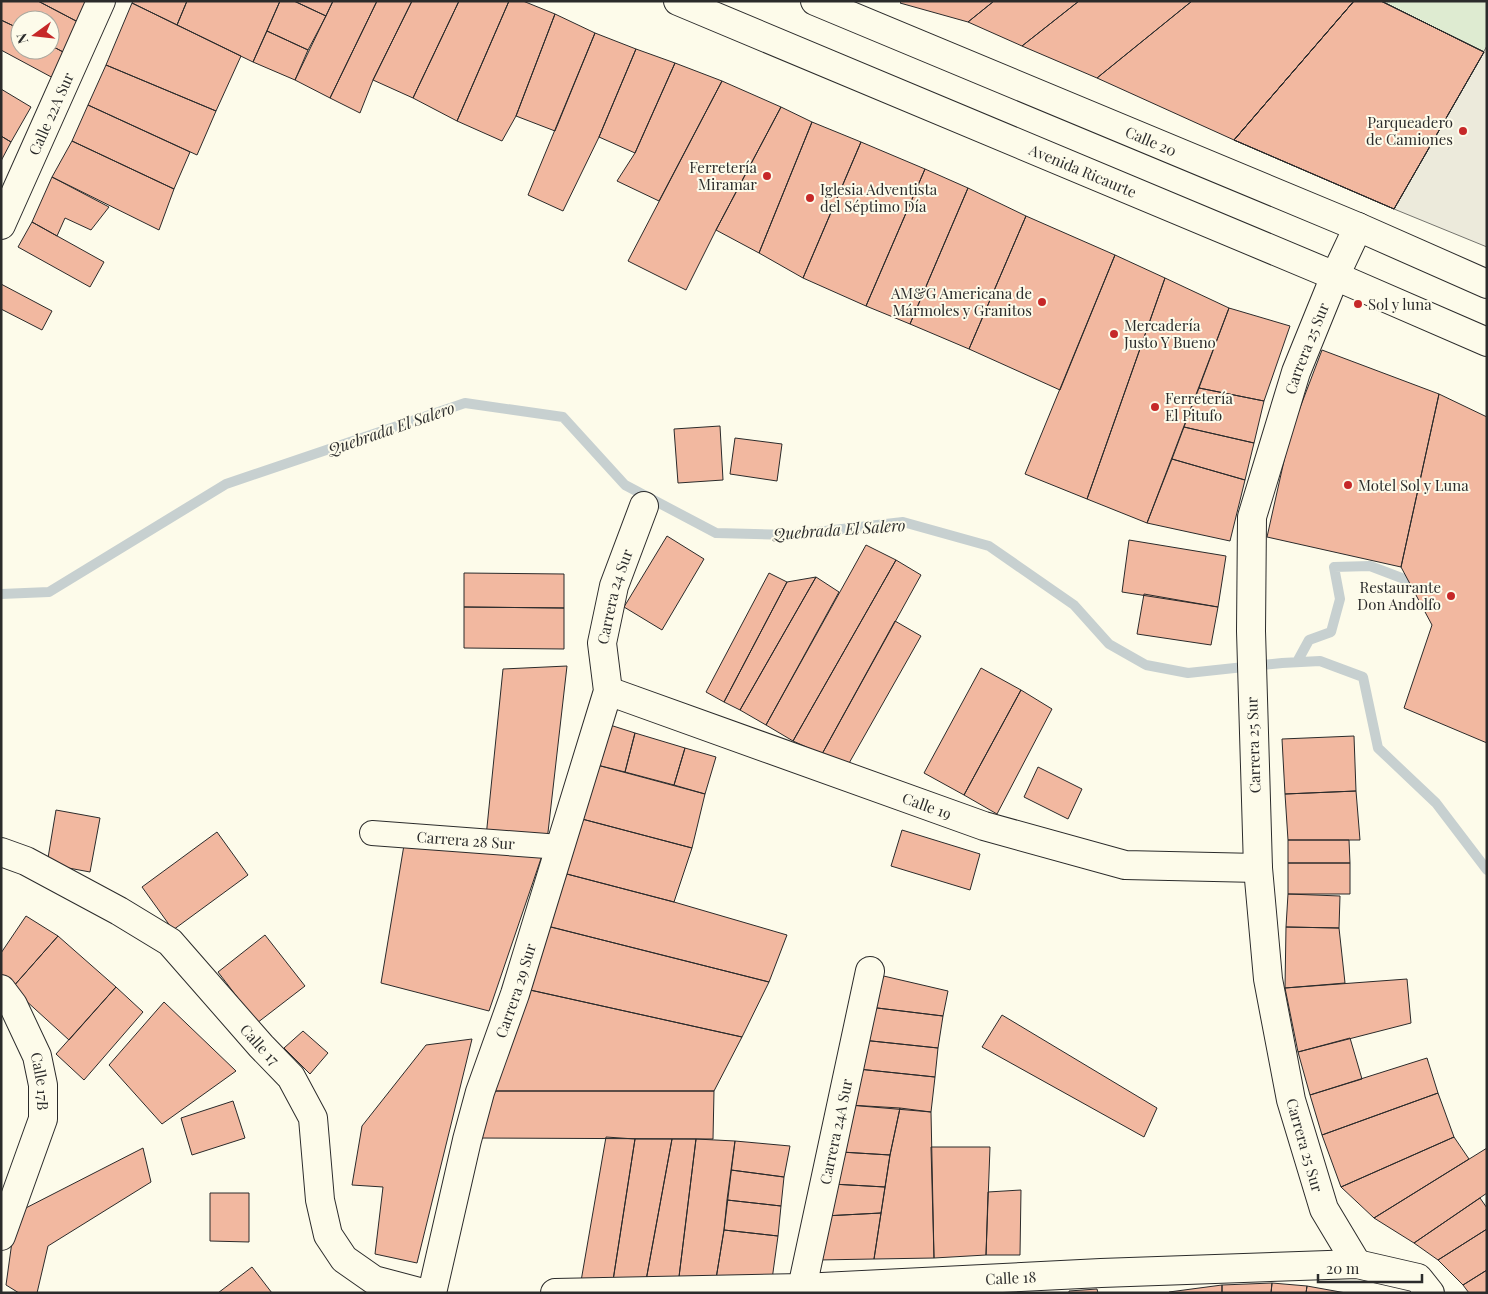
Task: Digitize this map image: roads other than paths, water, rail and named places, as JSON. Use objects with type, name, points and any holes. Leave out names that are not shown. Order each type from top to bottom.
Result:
[{"type":"street","name":"Calle 22A Sur","points":[[1,225],[101,1]]},
{"type":"street","name":"Avenida Ricaurte","points":[[678,1],[1335,276],[1487,342]]},
{"type":"street","name":"Calle 20","points":[[815,1],[1358,228],[1487,284]]},
{"type":"street","name":"Carrera 25 Sur","points":[[1357,1264],[1324,1209],[1290,1100],[1268,978],[1258,868],[1251,630],[1252,517],[1296,372],[1335,276],[1358,228]]},
{"type":"street","name":"Carrera 24 Sur","points":[[608,691],[602,643],[614,586],[644,506]]},
{"type":"street","name":"Carrera 29 Sur","points":[[432,1293],[480,1092],[515,994],[608,691]]},
{"type":"street","name":"Calle 19","points":[[608,691],[984,826],[1125,865],[1258,868]]},
{"type":"street","name":"Carrera 28 Sur","points":[[372,834],[560,847]]},
{"type":"street","name":"Calle 17","points":[[1,852],[26,862],[119,911],[170,942],[260,1046],[291,1077],[313,1118],[320,1200],[328,1235],[344,1259],[374,1280],[423,1293]]},
{"type":"street","name":"Carrera 24A Sur","points":[[802,1290],[870,971]]},
{"type":"street","name":"Calle 17B","points":[[1,989],[13,1006],[37,1056],[43,1084],[43,1119],[1,1236]]},
{"type":"street","name":"Calle 18","points":[[555,1293],[802,1290],[1101,1273],[1357,1264],[1421,1288]]},
{"type":"waterway","name":"Quebrada El Salero","points":[[1,594],[49,592],[226,484],[465,403],[563,417],[625,485],[716,533],[790,535],[903,522],[989,546],[1074,605],[1109,644],[1146,665],[1188,673],[1320,661],[1363,677],[1378,748],[1436,803],[1487,870]]},
{"type":"waterway","name":"Quebrada El Salero","points":[[1297,662],[1309,640],[1331,632],[1340,599],[1334,567],[1370,566],[1420,585]]},
{"type":"place","name":"Parqueadero de Camiones","points":[[1463,131]]},
{"type":"place","name":"Ferretería Miramar","points":[[767,176]]},
{"type":"place","name":"Iglesia Adventista del Séptimo Día","points":[[810,198]]},
{"type":"place","name":"AM&G Americana de Mármoles y Granitos","points":[[1042,302]]},
{"type":"place","name":"Sol y luna","points":[[1358,304]]},
{"type":"place","name":"Mercadería Justo Y Bueno","points":[[1114,334]]},
{"type":"place","name":"Ferretería El Pitufo","points":[[1155,407]]},
{"type":"place","name":"Motel Sol y Luna","points":[[1348,485]]},
{"type":"place","name":"Restaurante Don Andolfo","points":[[1451,596]]}]
